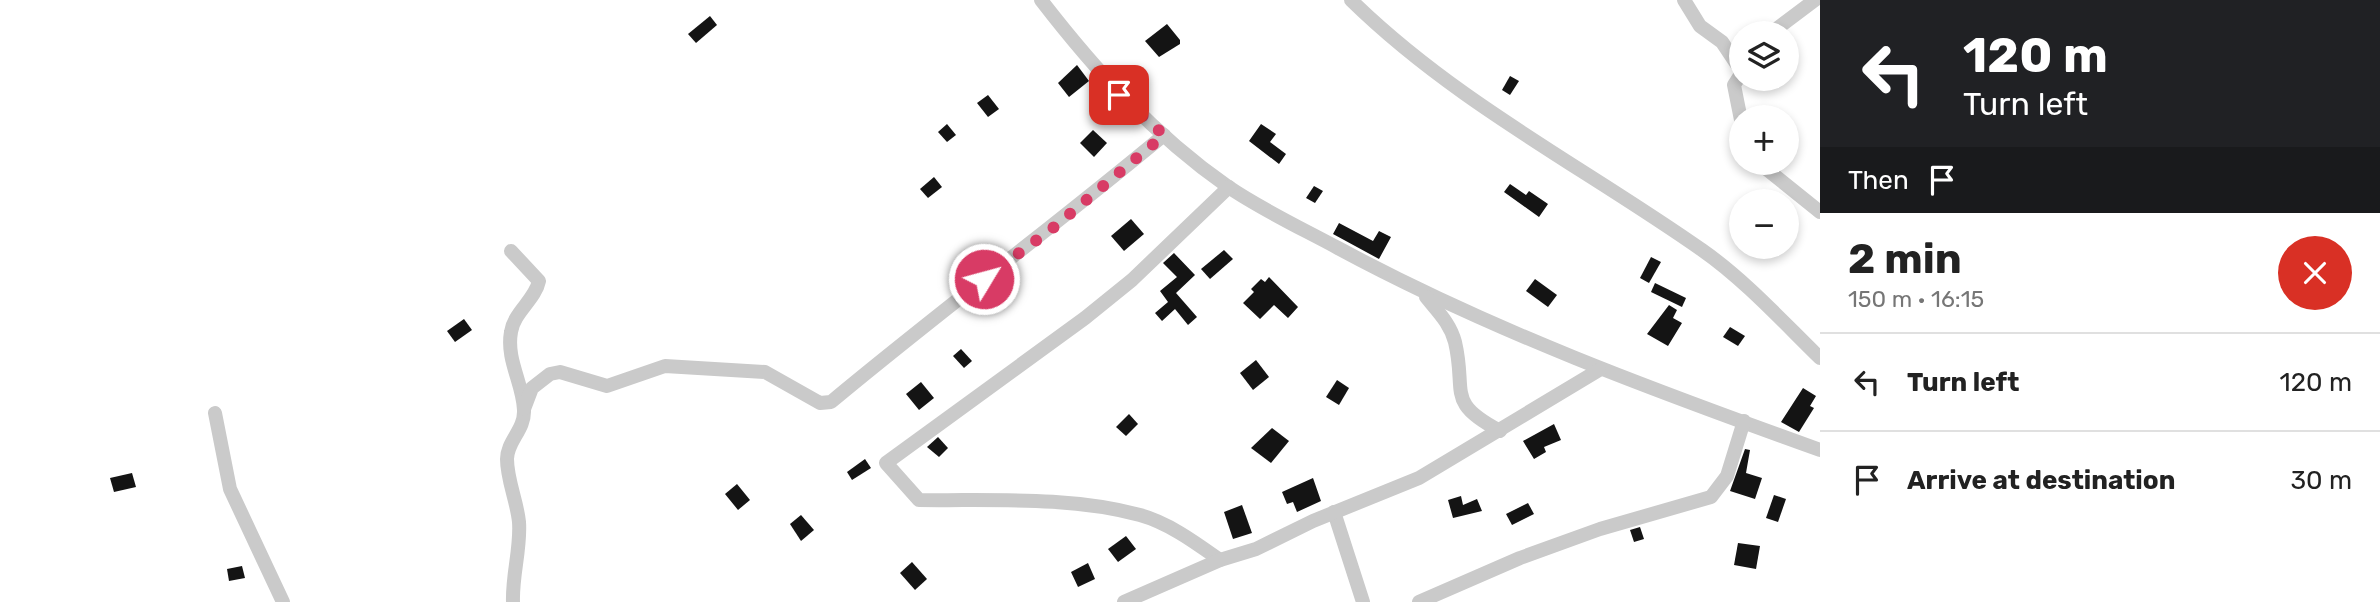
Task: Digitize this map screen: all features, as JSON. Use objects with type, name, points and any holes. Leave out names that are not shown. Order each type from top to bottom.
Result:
[{"type":"street","points":[[1041,0],[1090,64],[1119,95],[1229,187],[1424,293],[1599,370],[1820,450]]},
{"type":"street","points":[[1351,0],[1408,53],[1502,121],[1702,250],[1820,359]]},
{"type":"street","points":[[1684,0],[1700,26],[1722,42],[1729,53]]},
{"type":"street","points":[[1788,21],[1818,0]]},
{"type":"street","points":[[513,602],[512,573],[519,520],[507,462],[508,450],[522,426],[524,408],[532,388],[550,374],[560,372],[607,386],[665,366],[765,372],[820,403],[831,402],[933,317],[1053,228],[1164,135]]},
{"type":"street","points":[[1774,175],[1820,212]]},
{"type":"street","points":[[1220,560],[1185,536],[1142,515],[1055,501],[919,500],[886,463],[1122,287],[1229,187]]},
{"type":"street","points":[[511,251],[539,281],[511,329],[513,371],[524,408]]},
{"type":"street","points":[[1424,293],[1451,330],[1461,395],[1467,411],[1500,431]]},
{"type":"street","points":[[1124,602],[1220,560],[1256,549],[1334,512],[1427,474],[1599,370]]},
{"type":"street","points":[[215,413],[230,489],[283,602]]},
{"type":"street","points":[[1419,602],[1520,558],[1577,537],[1711,496],[1727,475],[1744,421]]},
{"type":"street","points":[[1334,512],[1363,602]]},
{"type":"building","points":[[710,16],[717,25],[696,43],[688,34]]},
{"type":"building","points":[[1167,24],[1180,40],[1180,44],[1159,57],[1145,41]]},
{"type":"building","points":[[1077,65],[1089,81],[1069,97],[1058,83]]},
{"type":"building","points":[[1510,76],[1519,81],[1510,95],[1502,90]]},
{"type":"building","points":[[988,95],[999,109],[988,117],[977,103]]},
{"type":"building","points":[[947,124],[956,135],[947,142],[938,132]]},
{"type":"building","points":[[1261,124],[1276,134],[1270,142],[1286,154],[1279,164],[1249,141]]},
{"type":"building","points":[[1093,130],[1107,143],[1094,157],[1080,143]]},
{"type":"building","points":[[934,177],[942,187],[928,198],[920,189]]},
{"type":"building","points":[[1510,184],[1526,195],[1529,191],[1548,204],[1539,217],[1504,192]]},
{"type":"building","points":[[1314,186],[1323,191],[1315,203],[1306,198]]},
{"type":"building","points":[[1131,219],[1144,234],[1124,251],[1111,236]]},
{"type":"building","points":[[1339,223],[1373,241],[1379,231],[1391,237],[1379,259],[1333,234]]},
{"type":"building","points":[[1224,250],[1233,259],[1210,279],[1201,269]]},
{"type":"building","points":[[1174,253],[1195,275],[1176,293],[1197,317],[1188,325],[1175,309],[1162,321],[1155,313],[1168,302],[1160,291],[1177,277],[1163,263]]},
{"type":"building","points":[[1651,257],[1661,262],[1649,283],[1640,278]]},
{"type":"building","points":[[1269,277],[1298,307],[1288,318],[1274,305],[1260,319],[1243,303],[1254,292],[1251,289],[1261,279],[1265,282]]},
{"type":"building","points":[[1535,279],[1557,295],[1548,307],[1526,291]]},
{"type":"building","points":[[1655,283],[1686,298],[1682,307],[1651,292]]},
{"type":"building","points":[[1669,305],[1677,310],[1673,318],[1682,323],[1668,346],[1647,334]]},
{"type":"building","points":[[464,319],[472,330],[455,342],[447,331]]},
{"type":"building","points":[[1730,327],[1745,336],[1738,346],[1723,337]]},
{"type":"building","points":[[961,349],[972,361],[964,368],[953,356]]},
{"type":"building","points":[[1256,360],[1269,377],[1253,390],[1240,373]]},
{"type":"building","points":[[1337,380],[1349,388],[1339,405],[1326,397]]},
{"type":"building","points":[[921,382],[934,398],[919,410],[906,394]]},
{"type":"building","points":[[1803,388],[1816,396],[1810,406],[1814,408],[1799,432],[1781,422]]},
{"type":"building","points":[[1129,414],[1138,424],[1126,436],[1116,427]]},
{"type":"building","points":[[1554,424],[1561,440],[1544,447],[1546,452],[1534,459],[1523,441]]},
{"type":"building","points":[[1272,428],[1289,441],[1271,463],[1251,448]]},
{"type":"building","points":[[938,437],[948,448],[939,457],[927,447]]},
{"type":"building","points":[[1745,449],[1750,450],[1746,473],[1762,478],[1755,499],[1730,491]]},
{"type":"building","points":[[865,459],[871,468],[852,480],[847,472]]},
{"type":"building","points":[[132,473],[136,487],[114,492],[110,478]]},
{"type":"building","points":[[1313,478],[1321,501],[1297,512],[1293,502],[1287,504],[1282,492]]},
{"type":"building","points":[[737,484],[750,500],[738,510],[725,494]]},
{"type":"building","points":[[1774,495],[1786,499],[1778,522],[1766,518]]},
{"type":"building","points":[[1461,496],[1463,505],[1477,499],[1482,511],[1453,518],[1448,500]]},
{"type":"building","points":[[1528,503],[1534,514],[1512,525],[1506,514]]},
{"type":"building","points":[[1242,505],[1252,533],[1233,539],[1224,512]]},
{"type":"building","points":[[801,515],[814,530],[801,541],[790,524]]},
{"type":"building","points":[[1640,527],[1644,539],[1634,542],[1630,530]]},
{"type":"building","points":[[1126,536],[1136,549],[1118,562],[1108,549]]},
{"type":"building","points":[[1738,543],[1760,546],[1756,569],[1734,565]]},
{"type":"building","points":[[912,562],[927,579],[915,590],[900,573]]},
{"type":"building","points":[[1088,563],[1095,579],[1078,587],[1071,572]]},
{"type":"building","points":[[242,566],[245,578],[229,581],[227,569]]},
{"type":"route","points":[[984,279],[1053,228],[1164,135],[1119,95]]}]
